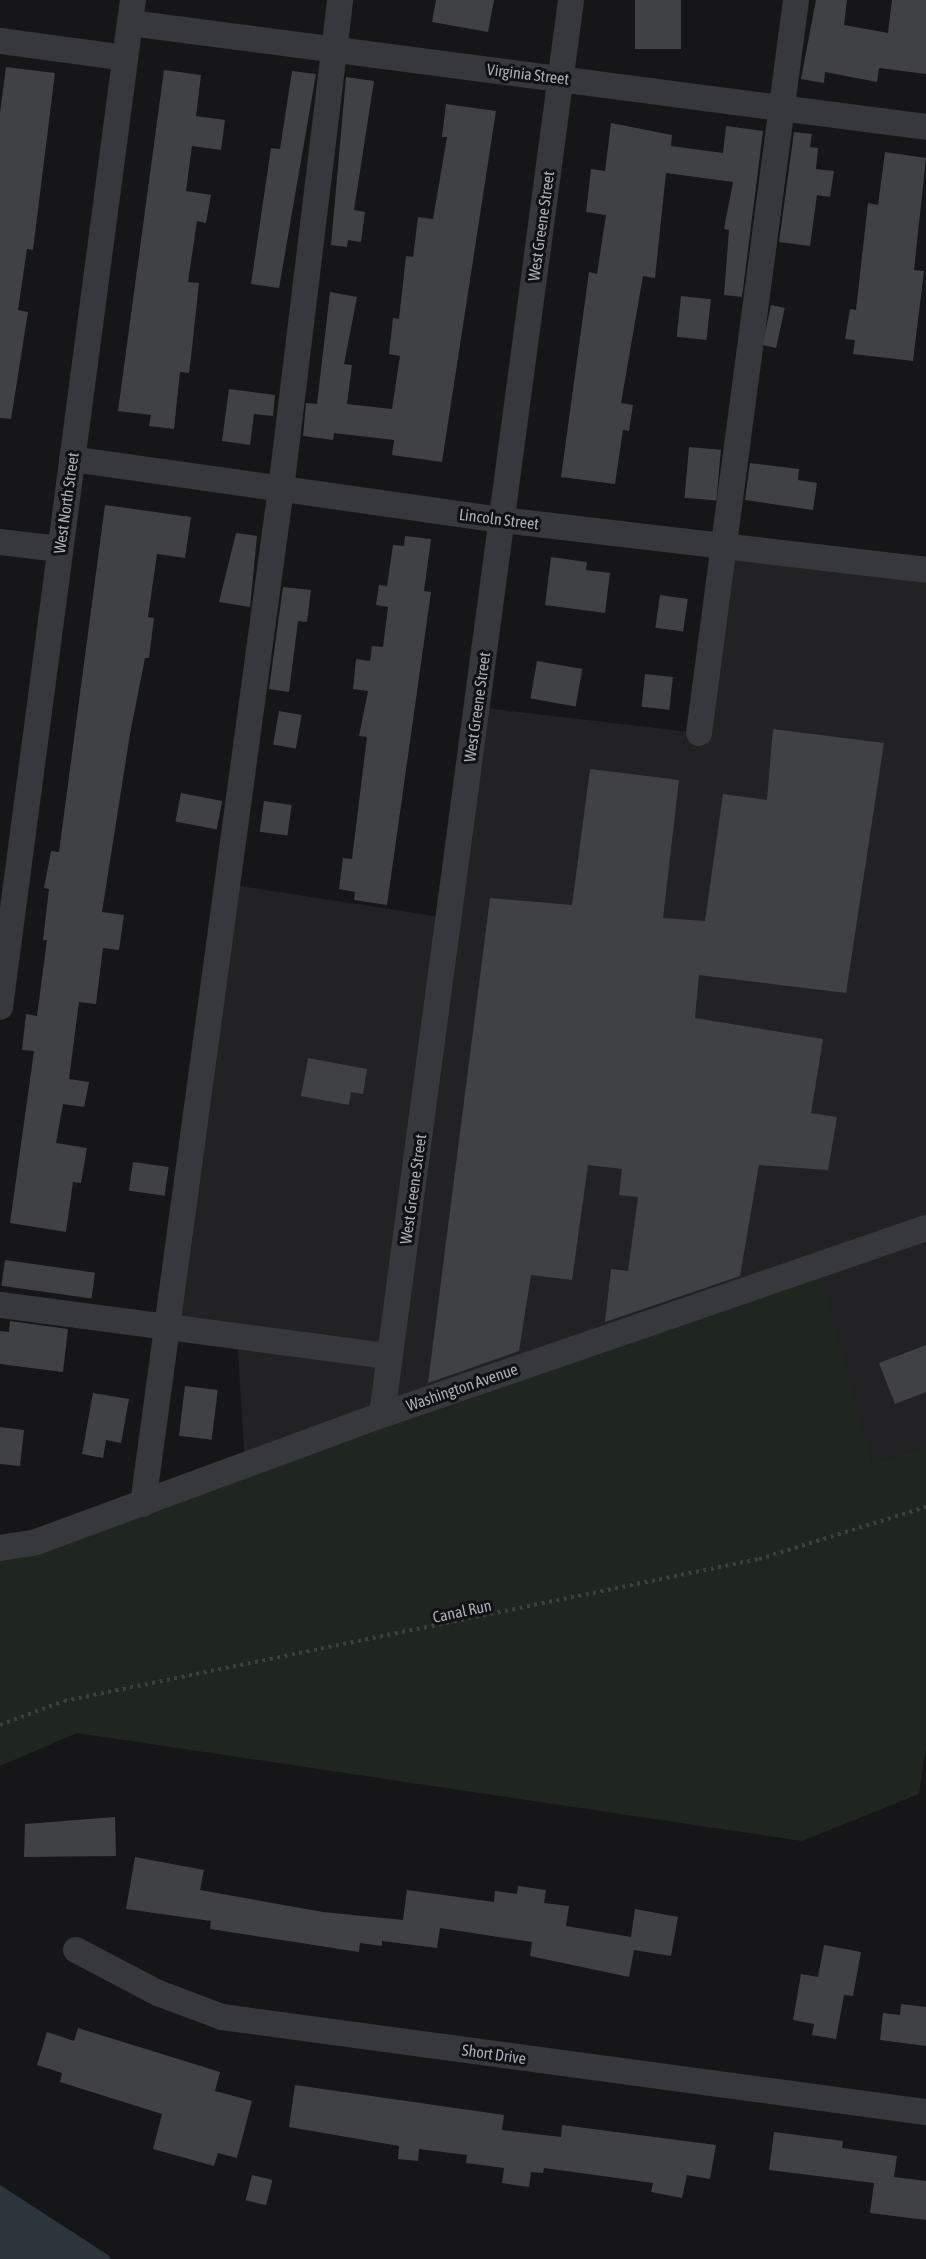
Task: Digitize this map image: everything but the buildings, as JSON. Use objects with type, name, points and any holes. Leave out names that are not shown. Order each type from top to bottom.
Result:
[{"type":"street","points":[[143,1504],[281,489],[340,0]]},
{"type":"street","name":"West Greene Street","points":[[382,1415],[571,0]]},
{"type":"street","points":[[699,733],[727,547],[796,0]]},
{"type":"street","name":"Virginia Street","points":[[131,11],[333,49],[926,127]]},
{"type":"street","name":"West North Street","points":[[0,1007],[131,11]]},
{"type":"street","points":[[0,41],[125,57]]},
{"type":"street","name":"Lincoln Street","points":[[72,459],[502,520],[926,570]]},
{"type":"street","points":[[0,542],[60,549]]},
{"type":"street","name":"Washington Avenue","points":[[0,1548],[36,1542],[382,1415],[926,1228]]},
{"type":"street","points":[[0,1305],[390,1356]]},
{"type":"street","name":"Short Drive","points":[[76,1950],[158,1993],[222,2017],[926,2112]]},
{"type":"path","name":"Canal Run","points":[[0,1725],[64,1701],[759,1559],[926,1507]]},
{"type":"shaded area","points":[[727,547],[926,570],[926,1446],[872,1464],[852,1402],[245,1466],[237,1336],[167,1326],[227,884],[448,918],[477,707],[699,733]]},
{"type":"shaded area","points":[[818,1265],[872,1464],[926,1446],[926,1748],[919,1794],[802,1841],[77,1733],[0,1766],[0,1548]]},
{"type":"shaded area","points":[[0,2185],[108,2255],[111,2259],[0,2259]]}]
